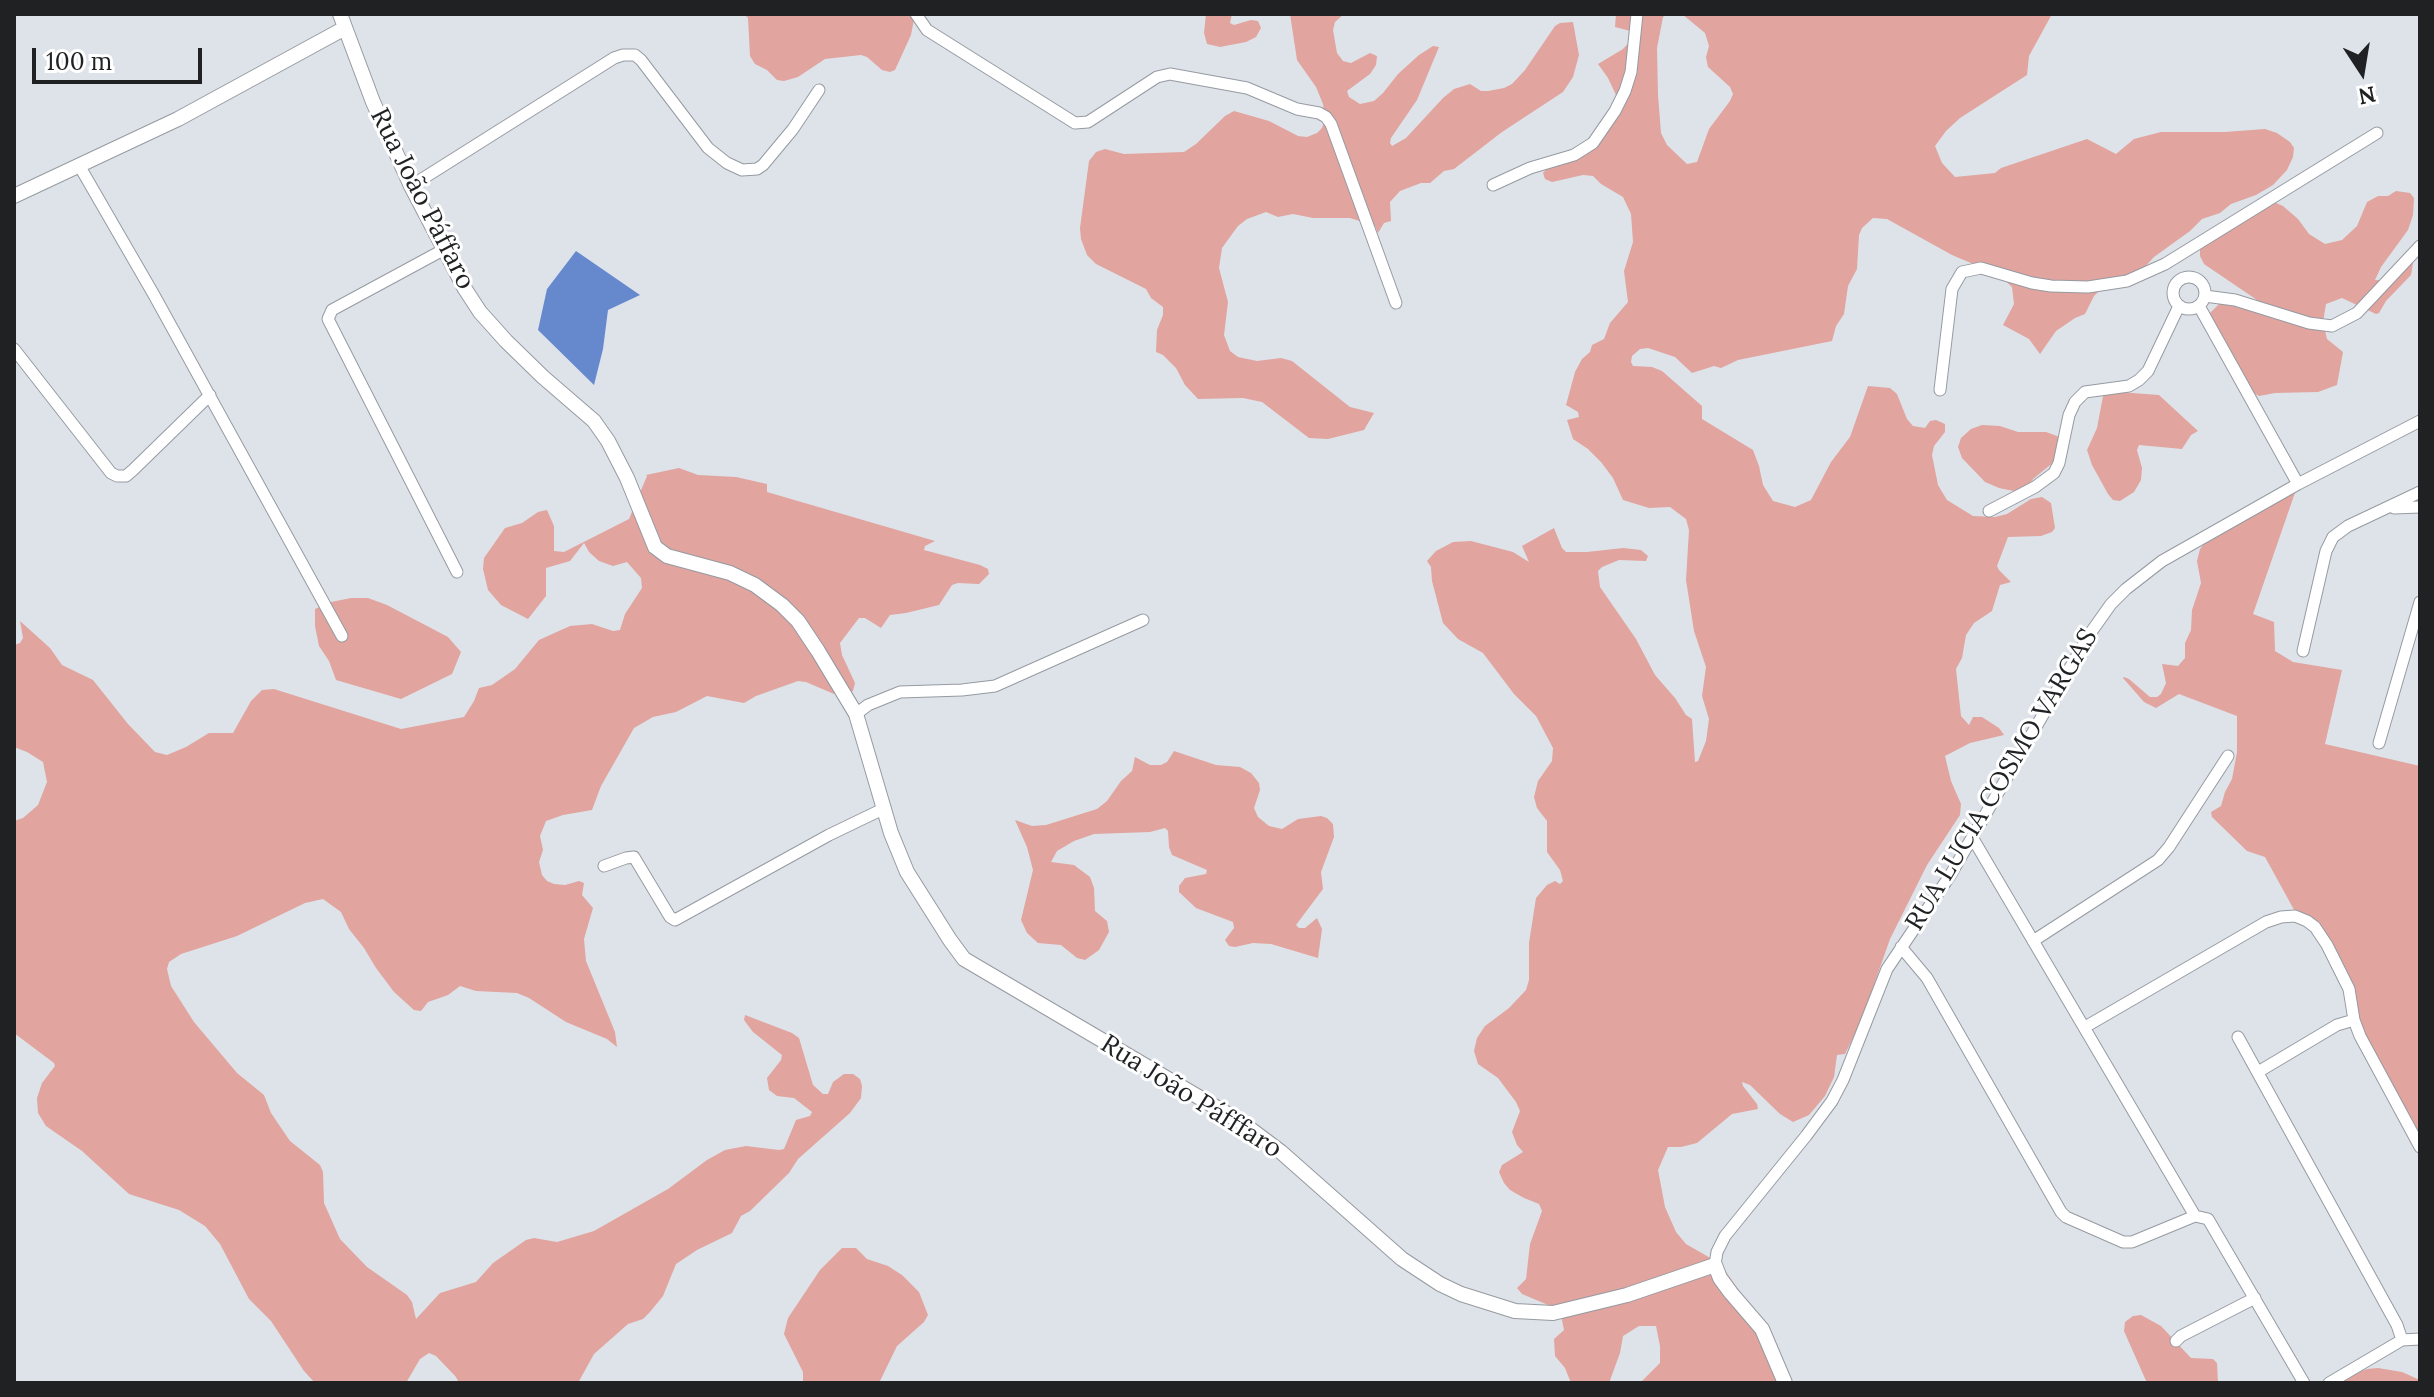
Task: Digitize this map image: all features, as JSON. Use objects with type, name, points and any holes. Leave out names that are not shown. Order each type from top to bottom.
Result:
[{"type":"street","points":[[916,14],[927,30],[1075,123],[1088,122],[1157,77],[1170,74],[1247,88],[1297,109],[1319,113],[1331,124],[1396,303]]},
{"type":"street","points":[[1493,185],[1530,168],[1574,155],[1593,143],[1615,111],[1628,81],[1637,14]]},
{"type":"street","points":[[14,196],[80,167],[237,88],[343,21]]},
{"type":"street","name":"Rua João Páffaro","points":[[343,21],[373,102],[411,186],[465,289],[492,326],[543,377],[594,421],[627,478],[655,547],[667,556],[730,573],[755,585],[782,605],[798,621],[849,699]]},
{"type":"street","points":[[411,186],[623,55],[635,55],[641,60],[708,148],[742,170],[757,169],[763,165],[793,129],[819,90]]},
{"type":"street","points":[[1940,390],[1952,289],[1962,272],[1981,268],[2032,283],[2088,287],[2127,281],[2165,264],[2377,133]]},
{"type":"street","points":[[80,167],[342,636]]},
{"type":"street","points":[[2298,484],[2202,301],[2203,285],[2189,277],[2179,281],[2173,291],[2175,302],[2189,309],[2202,301],[2235,300],[2322,326],[2332,326],[2357,313],[2420,246]]},
{"type":"street","points":[[443,250],[332,310],[328,319],[457,572]]},
{"type":"street","points":[[2165,264],[2179,281]]},
{"type":"street","points":[[1989,511],[2035,487],[2054,473],[2075,402],[2085,392],[2129,386],[2139,380],[2148,371],[2179,306]]},
{"type":"street","points":[[14,349],[111,473],[117,476],[126,476],[133,470],[210,395]]},
{"type":"street","name":"RUA LUCIA COSMO VARGAS","points":[[1715,1265],[1725,1236],[1832,1101],[1887,969],[1951,874],[2089,635],[2111,604],[2162,561],[2298,484],[2420,421]]},
{"type":"street","points":[[2303,651],[2329,542],[2338,532],[2420,492]]},
{"type":"street","points":[[2390,508],[2420,507]]},
{"type":"street","points":[[2379,743],[2420,602]]},
{"type":"street","points":[[856,714],[877,700],[900,692],[995,686],[1143,620]]},
{"type":"street","name":"Rua João Páfffaro","points":[[849,699],[891,833],[907,872],[964,959],[1241,1122],[1281,1152],[1402,1259],[1440,1284],[1507,1309],[1530,1314],[1553,1313],[1627,1295],[1715,1265]]},
{"type":"street","points":[[2033,941],[2158,860],[2228,756]]},
{"type":"street","points":[[604,866],[634,857],[670,917],[675,920],[829,835],[885,808]]},
{"type":"street","points":[[1972,837],[2195,1216]]},
{"type":"street","points":[[2085,1027],[2273,919],[2295,916],[2315,927],[2327,945],[2349,989],[2360,1036],[2420,1147]]},
{"type":"street","points":[[1901,947],[1927,978],[2061,1212],[2123,1242],[2132,1242],[2195,1216],[2208,1219],[2304,1383]]},
{"type":"street","points":[[2258,1072],[2337,1025],[2354,1020]]},
{"type":"street","points":[[2238,1037],[2390,1311],[2402,1340]]},
{"type":"street","points":[[1715,1265],[1731,1293],[1762,1329],[1785,1383]]},
{"type":"street","points":[[2176,1341],[2255,1298]]},
{"type":"street","points":[[2329,1383],[2402,1340],[2420,1339]]},
{"type":"shaded area","points":[[744,14],[915,14],[911,35],[895,70],[882,70],[861,55],[825,59],[798,77],[784,81],[777,80],[755,64],[750,56],[748,18]]},
{"type":"shaded area","points":[[1206,14],[1232,14],[1230,23],[1234,25],[1251,20],[1258,21],[1261,28],[1256,37],[1246,42],[1220,47],[1207,44],[1204,33]]},
{"type":"shaded area","points":[[1290,14],[1344,14],[1335,22],[1333,30],[1337,53],[1343,61],[1351,63],[1370,53],[1377,56],[1370,74],[1347,91],[1349,97],[1360,104],[1374,101],[1419,55],[1433,46],[1439,47],[1417,100],[1391,138],[1392,146],[1406,138],[1454,89],[1470,84],[1481,91],[1488,91],[1512,84],[1560,23],[1573,22],[1579,55],[1573,77],[1563,92],[1502,132],[1454,169],[1444,171],[1430,183],[1400,191],[1390,202],[1391,221],[1384,223],[1378,233],[1375,226],[1350,218],[1313,218],[1293,214],[1278,217],[1266,212],[1238,226],[1222,248],[1219,268],[1228,302],[1224,335],[1230,351],[1238,357],[1257,361],[1281,358],[1292,361],[1350,407],[1374,413],[1364,430],[1328,439],[1309,438],[1262,402],[1243,398],[1198,399],[1185,385],[1176,368],[1156,352],[1163,307],[1151,298],[1146,289],[1096,264],[1087,255],[1080,228],[1089,161],[1096,152],[1105,149],[1124,154],[1184,152],[1234,111],[1269,121],[1298,136],[1307,137],[1322,128],[1325,118],[1323,104],[1316,87],[1297,60]]},
{"type":"shaded area","points":[[1616,14],[1668,14],[1663,17],[1657,48],[1661,133],[1667,145],[1687,164],[1697,162],[1709,129],[1733,94],[1730,87],[1708,67],[1706,57],[1709,46],[1705,33],[1682,14],[2052,14],[2029,56],[2027,75],[1960,118],[1935,146],[1942,163],[1955,177],[1995,173],[2001,168],[2087,139],[2116,154],[2134,139],[2161,132],[2265,129],[2277,133],[2294,148],[2287,170],[2273,185],[2202,219],[2142,270],[2107,283],[2094,296],[2085,314],[2056,331],[2040,354],[2029,339],[2003,325],[2014,304],[2012,287],[1999,275],[1952,255],[1887,219],[1873,218],[1859,235],[1857,269],[1848,286],[1844,314],[1836,326],[1832,341],[1738,360],[1721,368],[1714,366],[1692,373],[1675,357],[1648,348],[1640,349],[1632,356],[1633,366],[1662,371],[1702,406],[1702,419],[1753,450],[1763,485],[1773,501],[1795,507],[1811,500],[1831,462],[1850,437],[1868,386],[1890,388],[1897,394],[1913,426],[1925,428],[1930,421],[1936,420],[1945,424],[1945,432],[1934,446],[1932,455],[1938,485],[1947,500],[1973,516],[1995,517],[2007,514],[2031,499],[2042,497],[2051,503],[2055,528],[2041,536],[2008,537],[1997,566],[2011,582],[2000,585],[1992,611],[1974,623],[1966,635],[1962,658],[1956,669],[1961,716],[1969,725],[1973,717],[1982,717],[2004,735],[1970,743],[1945,756],[1961,804],[1960,815],[1927,865],[1890,939],[1861,1022],[1845,1054],[1837,1055],[1834,1077],[1825,1096],[1809,1115],[1793,1122],[1780,1114],[1750,1085],[1742,1082],[1758,1109],[1732,1114],[1697,1143],[1668,1147],[1658,1170],[1665,1207],[1676,1232],[1686,1244],[1724,1269],[1757,1316],[1784,1382],[1640,1383],[1660,1363],[1660,1346],[1656,1326],[1639,1326],[1623,1336],[1609,1383],[1571,1383],[1565,1368],[1555,1356],[1554,1339],[1564,1330],[1560,1310],[1522,1294],[1517,1288],[1526,1279],[1530,1244],[1542,1211],[1539,1204],[1510,1190],[1499,1172],[1502,1165],[1523,1152],[1512,1132],[1520,1111],[1498,1078],[1478,1064],[1474,1051],[1477,1038],[1485,1026],[1526,990],[1536,898],[1547,885],[1563,881],[1560,870],[1547,852],[1547,821],[1537,808],[1534,797],[1538,781],[1552,761],[1553,748],[1536,716],[1514,694],[1483,653],[1458,639],[1443,623],[1427,561],[1436,551],[1453,542],[1471,541],[1513,552],[1529,562],[1522,546],[1554,528],[1566,552],[1623,548],[1641,550],[1648,556],[1646,561],[1619,560],[1602,567],[1598,571],[1600,587],[1636,639],[1655,675],[1692,719],[1695,762],[1706,741],[1709,719],[1702,696],[1706,667],[1694,631],[1686,580],[1689,530],[1686,519],[1670,507],[1649,508],[1623,500],[1601,462],[1573,439],[1567,420],[1579,417],[1578,412],[1566,405],[1575,372],[1592,345],[1604,339],[1610,323],[1628,302],[1624,271],[1633,242],[1631,214],[1623,197],[1593,176],[1583,175],[1552,182],[1545,179],[1543,173],[1550,165],[1594,141],[1617,106],[1616,95],[1598,64],[1623,49],[1633,38],[1634,32],[1615,27]]},
{"type":"shaded area","points":[[2396,191],[2410,193],[2414,198],[2413,215],[2408,230],[2375,280],[2380,280],[2400,264],[2409,261],[2413,263],[2411,275],[2379,313],[2342,298],[2326,304],[2323,322],[2327,339],[2343,352],[2337,385],[2318,392],[2259,396],[2250,391],[2210,329],[2210,313],[2223,300],[2257,300],[2204,264],[2200,248],[2269,200],[2283,206],[2309,234],[2325,244],[2342,240],[2357,226],[2367,202]]},
{"type":"shaded area","points":[[2104,391],[2159,395],[2198,431],[2191,435],[2182,449],[2139,445],[2141,480],[2134,492],[2120,501],[2113,500],[2108,494],[2087,450],[2097,428]]},
{"type":"shaded area","points":[[1982,425],[2057,436],[2061,441],[2060,457],[2033,479],[2023,493],[1999,488],[1985,482],[1962,458],[1958,447],[1961,438]]},
{"type":"shaded area","points":[[679,468],[698,475],[736,477],[767,484],[767,492],[935,541],[925,546],[924,550],[980,565],[988,569],[989,574],[979,584],[952,585],[939,605],[890,615],[881,628],[865,618],[859,618],[840,643],[855,683],[853,691],[834,694],[798,681],[744,703],[707,696],[676,712],[653,717],[634,728],[601,786],[592,810],[546,821],[540,836],[542,875],[554,884],[584,883],[582,895],[593,908],[584,939],[586,961],[615,1032],[617,1047],[517,993],[476,991],[460,986],[448,995],[428,1002],[421,1011],[414,1010],[394,992],[376,968],[341,912],[323,899],[305,903],[237,936],[181,954],[169,962],[167,969],[171,986],[194,1022],[237,1073],[264,1095],[271,1113],[290,1141],[320,1165],[324,1203],[340,1239],[367,1267],[407,1295],[416,1319],[440,1293],[476,1282],[493,1263],[526,1240],[534,1238],[557,1242],[594,1231],[668,1189],[725,1150],[746,1146],[784,1149],[796,1120],[810,1116],[812,1112],[794,1098],[777,1096],[769,1090],[767,1078],[782,1055],[753,1032],[744,1020],[745,1015],[799,1038],[813,1085],[823,1094],[828,1094],[833,1082],[844,1074],[853,1074],[860,1079],[861,1098],[850,1113],[798,1159],[789,1173],[741,1216],[732,1233],[676,1264],[663,1296],[650,1312],[643,1319],[628,1324],[594,1354],[578,1383],[459,1383],[436,1356],[429,1353],[420,1359],[406,1383],[315,1383],[271,1321],[249,1299],[220,1244],[205,1226],[179,1210],[129,1194],[82,1151],[46,1126],[38,1113],[37,1098],[42,1083],[55,1066],[14,1033],[14,821],[23,818],[38,805],[47,782],[43,762],[14,747],[14,645],[23,638],[20,621],[50,648],[62,665],[93,680],[155,752],[167,755],[209,733],[233,733],[251,701],[262,690],[274,689],[401,729],[464,717],[479,688],[492,685],[515,669],[539,640],[570,626],[592,624],[613,631],[620,630],[625,614],[642,588],[641,578],[627,562],[613,566],[599,561],[584,543],[570,561],[546,568],[546,596],[528,619],[501,605],[488,590],[484,558],[505,528],[547,510],[554,526],[554,551],[564,552],[629,519],[646,475]]},
{"type":"shaded area","points":[[2298,484],[2253,614],[2274,622],[2275,651],[2293,662],[2342,670],[2325,744],[2420,766],[2420,1145],[2354,1020],[2352,997],[2315,927],[2298,917],[2265,857],[2247,851],[2212,817],[2211,812],[2221,806],[2232,779],[2237,752],[2237,716],[2179,694],[2156,708],[2144,702],[2123,678],[2129,679],[2150,697],[2161,694],[2166,683],[2162,664],[2178,666],[2185,658],[2192,610],[2201,583],[2197,561],[2200,549],[2208,539]]},
{"type":"shaded area","points":[[351,598],[368,598],[387,605],[448,637],[461,652],[452,674],[401,699],[336,680],[319,646],[315,609]]},
{"type":"shaded area","points":[[1174,751],[1216,765],[1240,767],[1251,773],[1260,790],[1254,808],[1258,817],[1269,826],[1282,829],[1298,819],[1321,816],[1333,824],[1334,837],[1321,872],[1323,889],[1296,925],[1305,928],[1317,918],[1322,929],[1318,958],[1271,944],[1229,946],[1225,940],[1234,928],[1233,922],[1196,908],[1179,892],[1185,878],[1206,874],[1207,870],[1172,855],[1165,828],[1150,832],[1094,834],[1057,851],[1051,862],[1074,865],[1090,877],[1095,911],[1107,921],[1109,932],[1099,950],[1085,960],[1077,958],[1061,945],[1038,943],[1027,933],[1021,920],[1033,870],[1015,820],[1032,826],[1046,825],[1097,809],[1132,771],[1135,757],[1150,765],[1161,765]]},
{"type":"shaded area","points":[[842,1248],[856,1248],[867,1259],[902,1275],[919,1292],[928,1315],[897,1346],[879,1383],[803,1383],[803,1372],[784,1334],[788,1318],[820,1270]]},
{"type":"shaded area","points":[[2141,1315],[2161,1326],[2191,1358],[2213,1359],[2217,1363],[2218,1383],[2147,1383],[2124,1331],[2125,1322]]},
{"type":"shaded area","points":[[2367,1369],[2402,1372],[2420,1380],[2420,1383],[2330,1383]]},
{"type":"water","points":[[576,251],[640,295],[608,310],[594,385],[538,330],[547,289]]}]
